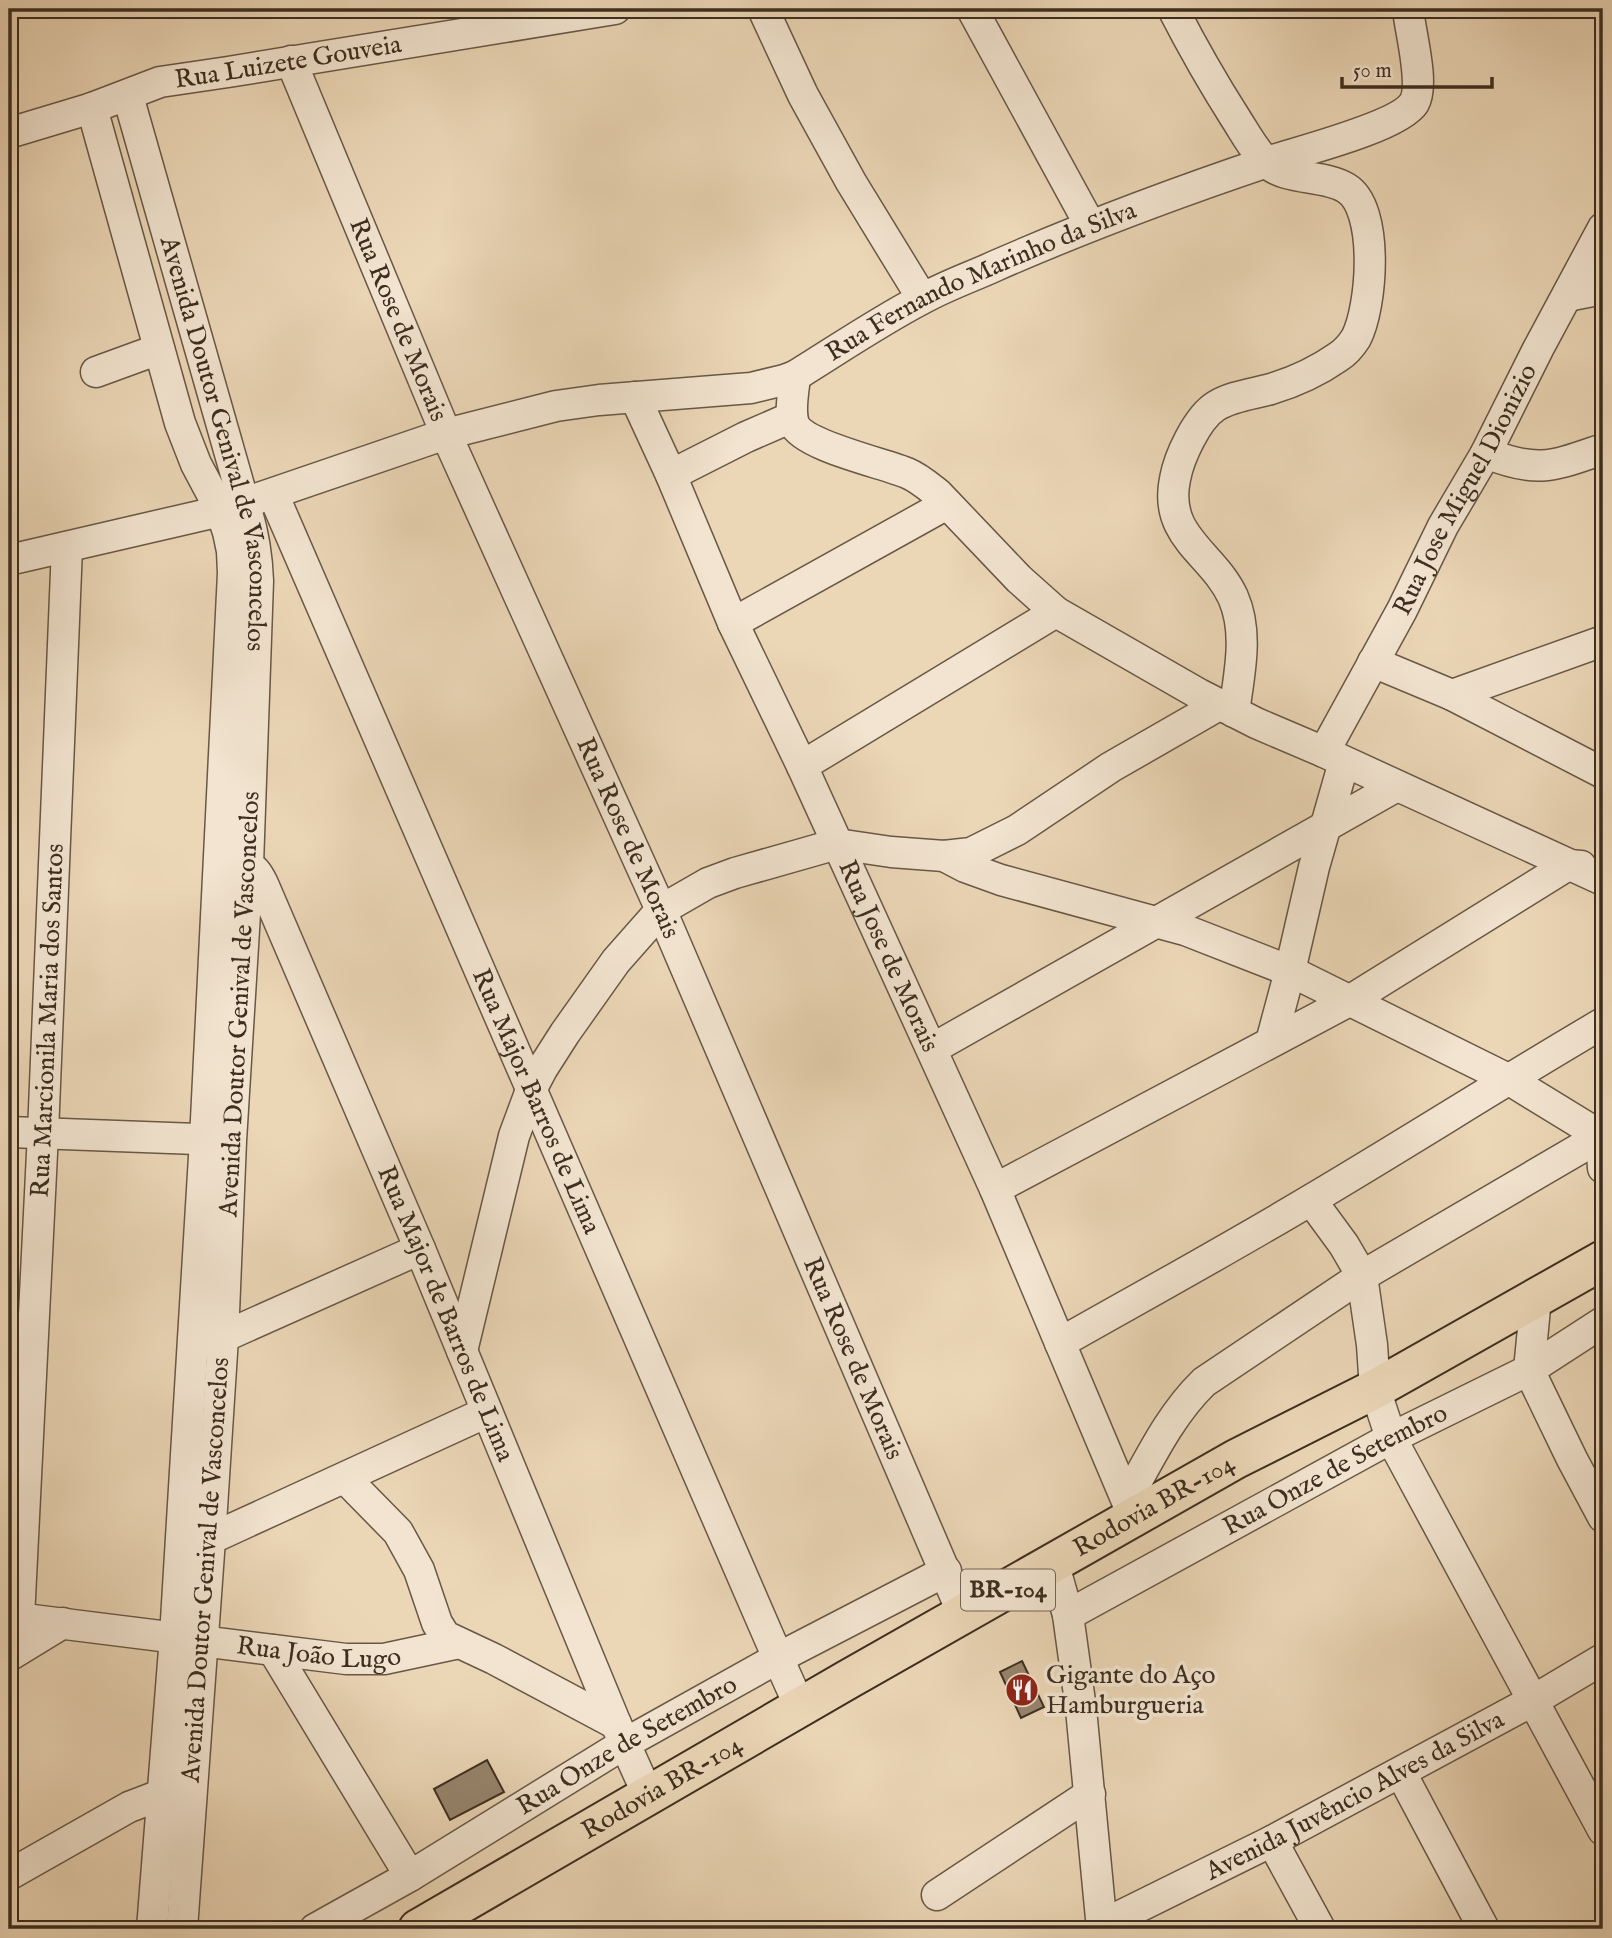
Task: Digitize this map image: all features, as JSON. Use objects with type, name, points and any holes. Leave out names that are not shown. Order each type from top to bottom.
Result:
[{"type":"highway","name":"Rodovia BR-104","points":[[418,1929],[800,1707],[1054,1564],[1131,1509],[1237,1460],[1374,1389],[1603,1260]]},
{"type":"street","name":"Rua Luizete Gouveia","points":[[9,133],[128,96],[160,82],[615,9]]},
{"type":"street","points":[[763,9],[809,106],[851,182],[922,298]]},
{"type":"street","points":[[972,9],[1090,225]]},
{"type":"street","points":[[462,1351],[514,1136],[531,1090],[565,1033],[616,961],[661,910],[708,883],[837,844],[944,856],[971,853],[1000,840],[1111,767],[1226,708],[1241,647],[1239,616],[1233,596],[1178,523],[1173,503],[1175,477],[1191,438],[1214,407],[1225,401],[1286,384],[1346,351],[1357,337],[1363,318],[1369,243],[1364,214],[1350,191],[1338,184],[1284,172],[1266,162],[1219,93],[1173,9]]},
{"type":"street","name":"Rua Fernando Marinho da Silva","points":[[9,560],[232,507],[446,434],[556,406],[751,388],[794,376],[922,298],[1090,225],[1266,162],[1337,141],[1404,113],[1413,103],[1418,91],[1408,9]]},
{"type":"street","name":"Rua Rose de Morais","points":[[291,61],[446,434],[661,910],[963,1615]]},
{"type":"street","name":"Avenida Doutor Genival de Vasconcelos","points":[[128,96],[232,507],[256,544],[258,581],[248,865],[218,1140],[192,1337],[189,1639],[177,1792],[152,1929]]},
{"type":"street","name":"Avenida Doutor Genival de Vasconcelos","points":[[92,108],[180,423],[206,487],[232,507]]},
{"type":"street","name":"Rua Jose Miguel Dionizio","points":[[1271,1042],[1325,826],[1334,757],[1373,662],[1603,228]]},
{"type":"street","points":[[1567,296],[1603,289]]},
{"type":"street","points":[[96,372],[159,349]]},
{"type":"street","points":[[794,376],[793,417],[795,426],[803,434],[844,452],[910,474],[938,494],[1019,579],[1056,612],[1226,708],[1278,734],[1603,880]]},
{"type":"street","name":"Rua Jose de Morais","points":[[635,397],[733,623],[802,766],[995,1189],[1131,1509]]},
{"type":"street","points":[[671,475],[746,437],[793,417]]},
{"type":"street","points":[[1486,453],[1524,466],[1543,466],[1603,449]]},
{"type":"street","name":"Rua Major Barros de Lima","points":[[273,494],[800,1707]]},
{"type":"street","points":[[733,623],[947,504]]},
{"type":"street","name":"Avenida Doutor Genival de Vasconcelos","points":[[189,1639],[211,1539],[223,1337],[218,1140],[218,865],[233,573],[228,532],[232,507]]},
{"type":"street","name":"Rua Marcionila Maria dos Santos","points":[[14,1617],[43,1133],[67,547]]},
{"type":"street","points":[[802,766],[1056,612]]},
{"type":"street","points":[[1452,695],[1603,641]]},
{"type":"street","points":[[1373,662],[1452,695],[1603,773]]},
{"type":"street","points":[[932,1049],[1397,786]]},
{"type":"street","points":[[944,856],[1001,880],[1185,930],[1290,971],[1508,1079],[1602,1136]]},
{"type":"street","points":[[218,865],[248,865]]},
{"type":"street","name":"Rua Major de Barros de Lima","points":[[248,865],[254,869],[263,884],[420,1249],[648,1796]]},
{"type":"street","points":[[995,1189],[1349,1001],[1568,865],[1603,868]]},
{"type":"street","points":[[1060,1343],[1311,1200],[1603,1023]]},
{"type":"street","points":[[9,1132],[218,1140]]},
{"type":"street","points":[[1602,1136],[1603,1168]]},
{"type":"street","points":[[1131,1509],[1175,1415],[1188,1397],[1205,1382],[1362,1276],[1602,1136]]},
{"type":"street","points":[[1311,1200],[1344,1245],[1362,1276],[1371,1333],[1374,1389],[1391,1438],[1603,1830]]},
{"type":"street","points":[[192,1337],[223,1337],[420,1249]]},
{"type":"street","points":[[1536,1298],[1529,1370],[1603,1517]]},
{"type":"street","name":"Rua Onze de Setembro","points":[[1068,1615],[1391,1438],[1529,1370],[1603,1322]]},
{"type":"street","points":[[211,1539],[486,1412]]},
{"type":"street","points":[[345,1478],[398,1532],[419,1570],[445,1636],[494,1659],[620,1734]]},
{"type":"street","points":[[1054,1564],[1068,1615],[1082,1709],[1102,1927]]},
{"type":"street","name":"Rua Onze de Setembro","points":[[315,1929],[410,1876],[620,1734],[778,1658],[946,1571]]},
{"type":"street","name":"Rua João Lugo","points":[[14,1617],[346,1659],[365,1660],[410,1654],[459,1643]]},
{"type":"street","points":[[9,1656],[63,1623]]},
{"type":"street","points":[[273,1650],[410,1876]]},
{"type":"street","name":"Avenida Juvêncio Alves da Silva","points":[[1102,1927],[1401,1773],[1603,1659]]},
{"type":"street","points":[[1401,1773],[1484,1929]]},
{"type":"street","points":[[9,1875],[129,1807],[177,1792]]},
{"type":"street","name":"Avenida Doutor Genival de Vasconcelos","points":[[177,1792],[182,1929]]},
{"type":"street","points":[[937,1895],[1090,1794]]},
{"type":"street","points":[[1272,1841],[1320,1929]]},
{"type":"building","name":"Gigante do Aço Hamburgueria","points":[[1022,1661],[1044,1707],[1021,1718],[1000,1672]]},
{"type":"building","points":[[487,1760],[504,1792],[450,1820],[434,1789]]},
{"type":"place","name":"Gigante do Aço Hamburgueria","points":[[1022,1690]]}]
